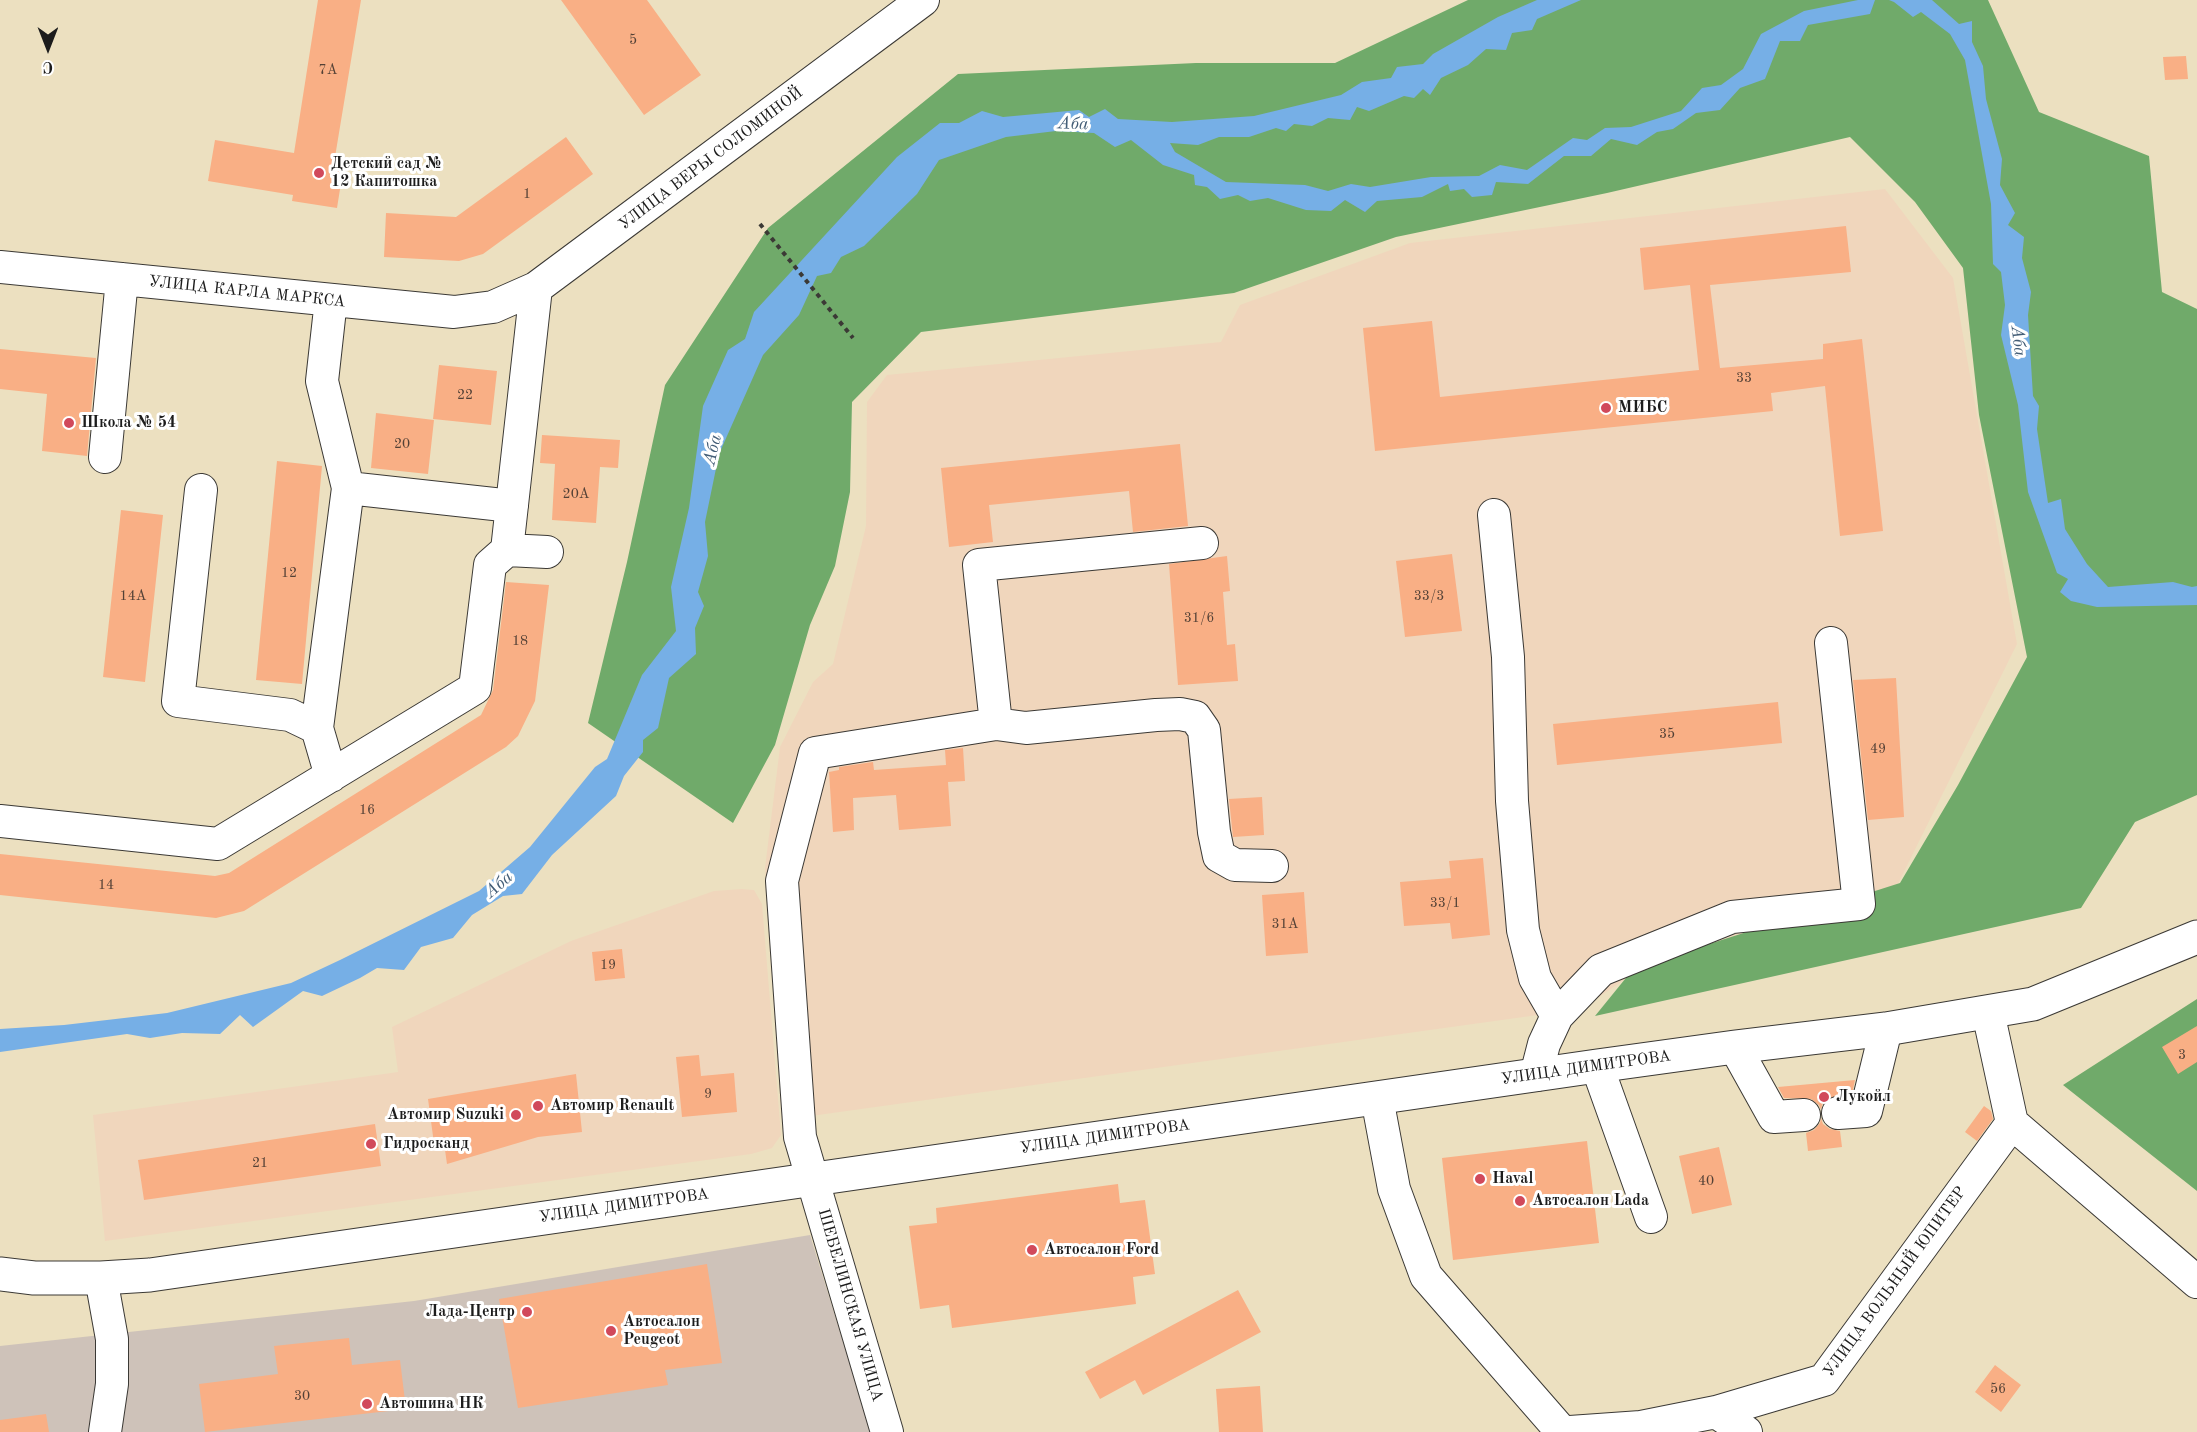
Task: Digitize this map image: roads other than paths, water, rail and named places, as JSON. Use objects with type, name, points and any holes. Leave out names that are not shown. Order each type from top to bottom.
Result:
[{"type":"main road","name":"УЛИЦА ДИМИТРОВА","points":[[0,1274],[34,1278],[150,1275],[1597,1066],[1887,1029],[2033,1004],[2197,937]]},
{"type":"street","name":"УЛИЦА ВЕРЫ СОЛОМИНОЙ","points":[[493,307],[536,288],[923,0]]},
{"type":"street","name":"УЛИЦА КАРЛА МАРКСА","points":[[0,267],[454,312],[493,307]]},
{"type":"street","points":[[105,457],[122,279]]},
{"type":"street","points":[[507,550],[536,288]]},
{"type":"street","points":[[331,300],[322,381],[348,489],[317,728],[331,776]]},
{"type":"street","points":[[201,489],[178,701],[290,715],[317,728]]},
{"type":"street","points":[[348,489],[512,506]]},
{"type":"street","points":[[1494,515],[1508,657],[1512,801],[1523,930],[1535,978],[1557,1016]]},
{"type":"street","points":[[1202,543],[979,564],[996,724],[1026,728],[1156,715],[1180,714],[1195,717],[1203,730],[1214,832],[1219,856],[1235,865],[1272,866]]},
{"type":"street","points":[[0,821],[218,844],[475,688],[490,564],[507,550],[547,552]]},
{"type":"street","points":[[1536,1075],[1544,1044],[1557,1016],[1601,970],[1732,917],[1860,904],[1832,643]]},
{"type":"street","name":"ШЕБЕЛИНСКАЯ УЛИЦА","points":[[887,1432],[800,1137],[782,881],[815,753],[996,724]]},
{"type":"street","points":[[1988,1012],[2012,1123],[2197,1282]]},
{"type":"street","points":[[1838,1113],[1866,1111],[1887,1029]]},
{"type":"street","points":[[1736,1047],[1774,1117],[1804,1115]]},
{"type":"street","points":[[1597,1066],[1651,1217]]},
{"type":"street","points":[[1377,1098],[1394,1189],[1426,1276],[1562,1432]]},
{"type":"street","name":"УЛИЦА ВОЛЬНЫЙ ЮПИТЕР","points":[[1570,1432],[1641,1427],[1716,1412],[1824,1380],[2012,1123]]},
{"type":"street","points":[[101,1278],[112,1339],[112,1384],[105,1432]]},
{"type":"street","points":[[1716,1412],[1746,1432]]},
{"type":"water","name":"Аба","points":[[1537,0],[1581,0],[1537,19],[1532,30],[1512,33],[1506,50],[1486,49],[1468,65],[1441,78],[1430,95],[1423,89],[1414,98],[1404,96],[1369,111],[1357,107],[1350,120],[1328,118],[1312,126],[1294,124],[1286,131],[1276,128],[1249,137],[1219,137],[1198,145],[1170,143],[1175,152],[1226,182],[1305,185],[1328,191],[1351,184],[1370,187],[1431,177],[1479,176],[1500,165],[1527,170],[1573,138],[1587,140],[1605,128],[1631,127],[1681,111],[1702,88],[1721,85],[1743,69],[1761,34],[1804,11],[1858,0],[1875,0],[1870,14],[1808,25],[1800,41],[1780,41],[1765,79],[1740,88],[1720,110],[1696,113],[1673,129],[1657,132],[1637,145],[1611,139],[1591,156],[1564,156],[1528,184],[1496,182],[1492,195],[1472,197],[1464,189],[1450,191],[1448,184],[1422,197],[1377,201],[1365,212],[1345,200],[1331,211],[1306,210],[1268,198],[1250,201],[1238,195],[1220,199],[1207,187],[1195,185],[1194,175],[1163,165],[1131,140],[1115,147],[1094,133],[1056,131],[1006,137],[939,160],[917,194],[864,246],[841,257],[831,273],[817,276],[799,315],[763,355],[719,454],[705,522],[708,556],[698,592],[704,606],[695,628],[696,654],[669,678],[658,728],[643,740],[643,752],[624,776],[616,796],[552,855],[522,894],[503,896],[472,915],[453,938],[421,947],[404,970],[377,968],[322,996],[303,991],[253,1027],[240,1015],[220,1034],[182,1033],[150,1038],[127,1034],[0,1052],[0,1029],[64,1025],[167,1013],[291,983],[479,891],[530,847],[595,767],[607,759],[642,675],[676,631],[671,587],[689,508],[703,406],[728,350],[745,339],[754,312],[897,157],[940,123],[959,123],[982,111],[1003,117],[1079,110],[1089,117],[1105,109],[1118,119],[1172,122],[1254,116],[1341,95],[1362,82],[1391,78],[1397,67],[1423,64],[1433,54],[1498,17]]},
{"type":"water","name":"Аба","points":[[1889,0],[1932,0],[1959,24],[1972,21],[1972,42],[1983,66],[1986,99],[2002,159],[2000,185],[2015,213],[2008,225],[2024,237],[2022,258],[2031,292],[2028,315],[2033,396],[2039,406],[2037,429],[2048,503],[2061,499],[2065,529],[2087,564],[2108,587],[2173,582],[2192,587],[2197,586],[2197,605],[2097,607],[2071,601],[2060,592],[2068,579],[2057,573],[2028,492],[2018,405],[2001,335],[2005,305],[2001,272],[1993,264],[1991,204],[1965,60],[1950,34],[1921,12],[1913,17]]},
{"type":"place","name":"Детский сад № 12 Капитошка","points":[[319,173]]},
{"type":"place","name":"МИБС","points":[[1606,408]]},
{"type":"place","name":"Школа № 54","points":[[69,423]]},
{"type":"place","name":"Лукойл","points":[[1824,1097]]},
{"type":"place","name":"Автомир Renault","points":[[538,1106]]},
{"type":"place","name":"Автомир Suzuki","points":[[516,1115]]},
{"type":"place","name":"Гидросканд","points":[[371,1144]]},
{"type":"place","name":"Haval","points":[[1480,1179]]},
{"type":"place","name":"Автосалон Lada","points":[[1520,1201]]},
{"type":"place","name":"Автосалон Ford","points":[[1032,1250]]},
{"type":"place","name":"Лада-Центр","points":[[527,1312]]},
{"type":"place","name":"Автосалон Peugeot","points":[[611,1331]]},
{"type":"place","name":"Автошина НК","points":[[367,1404]]}]
